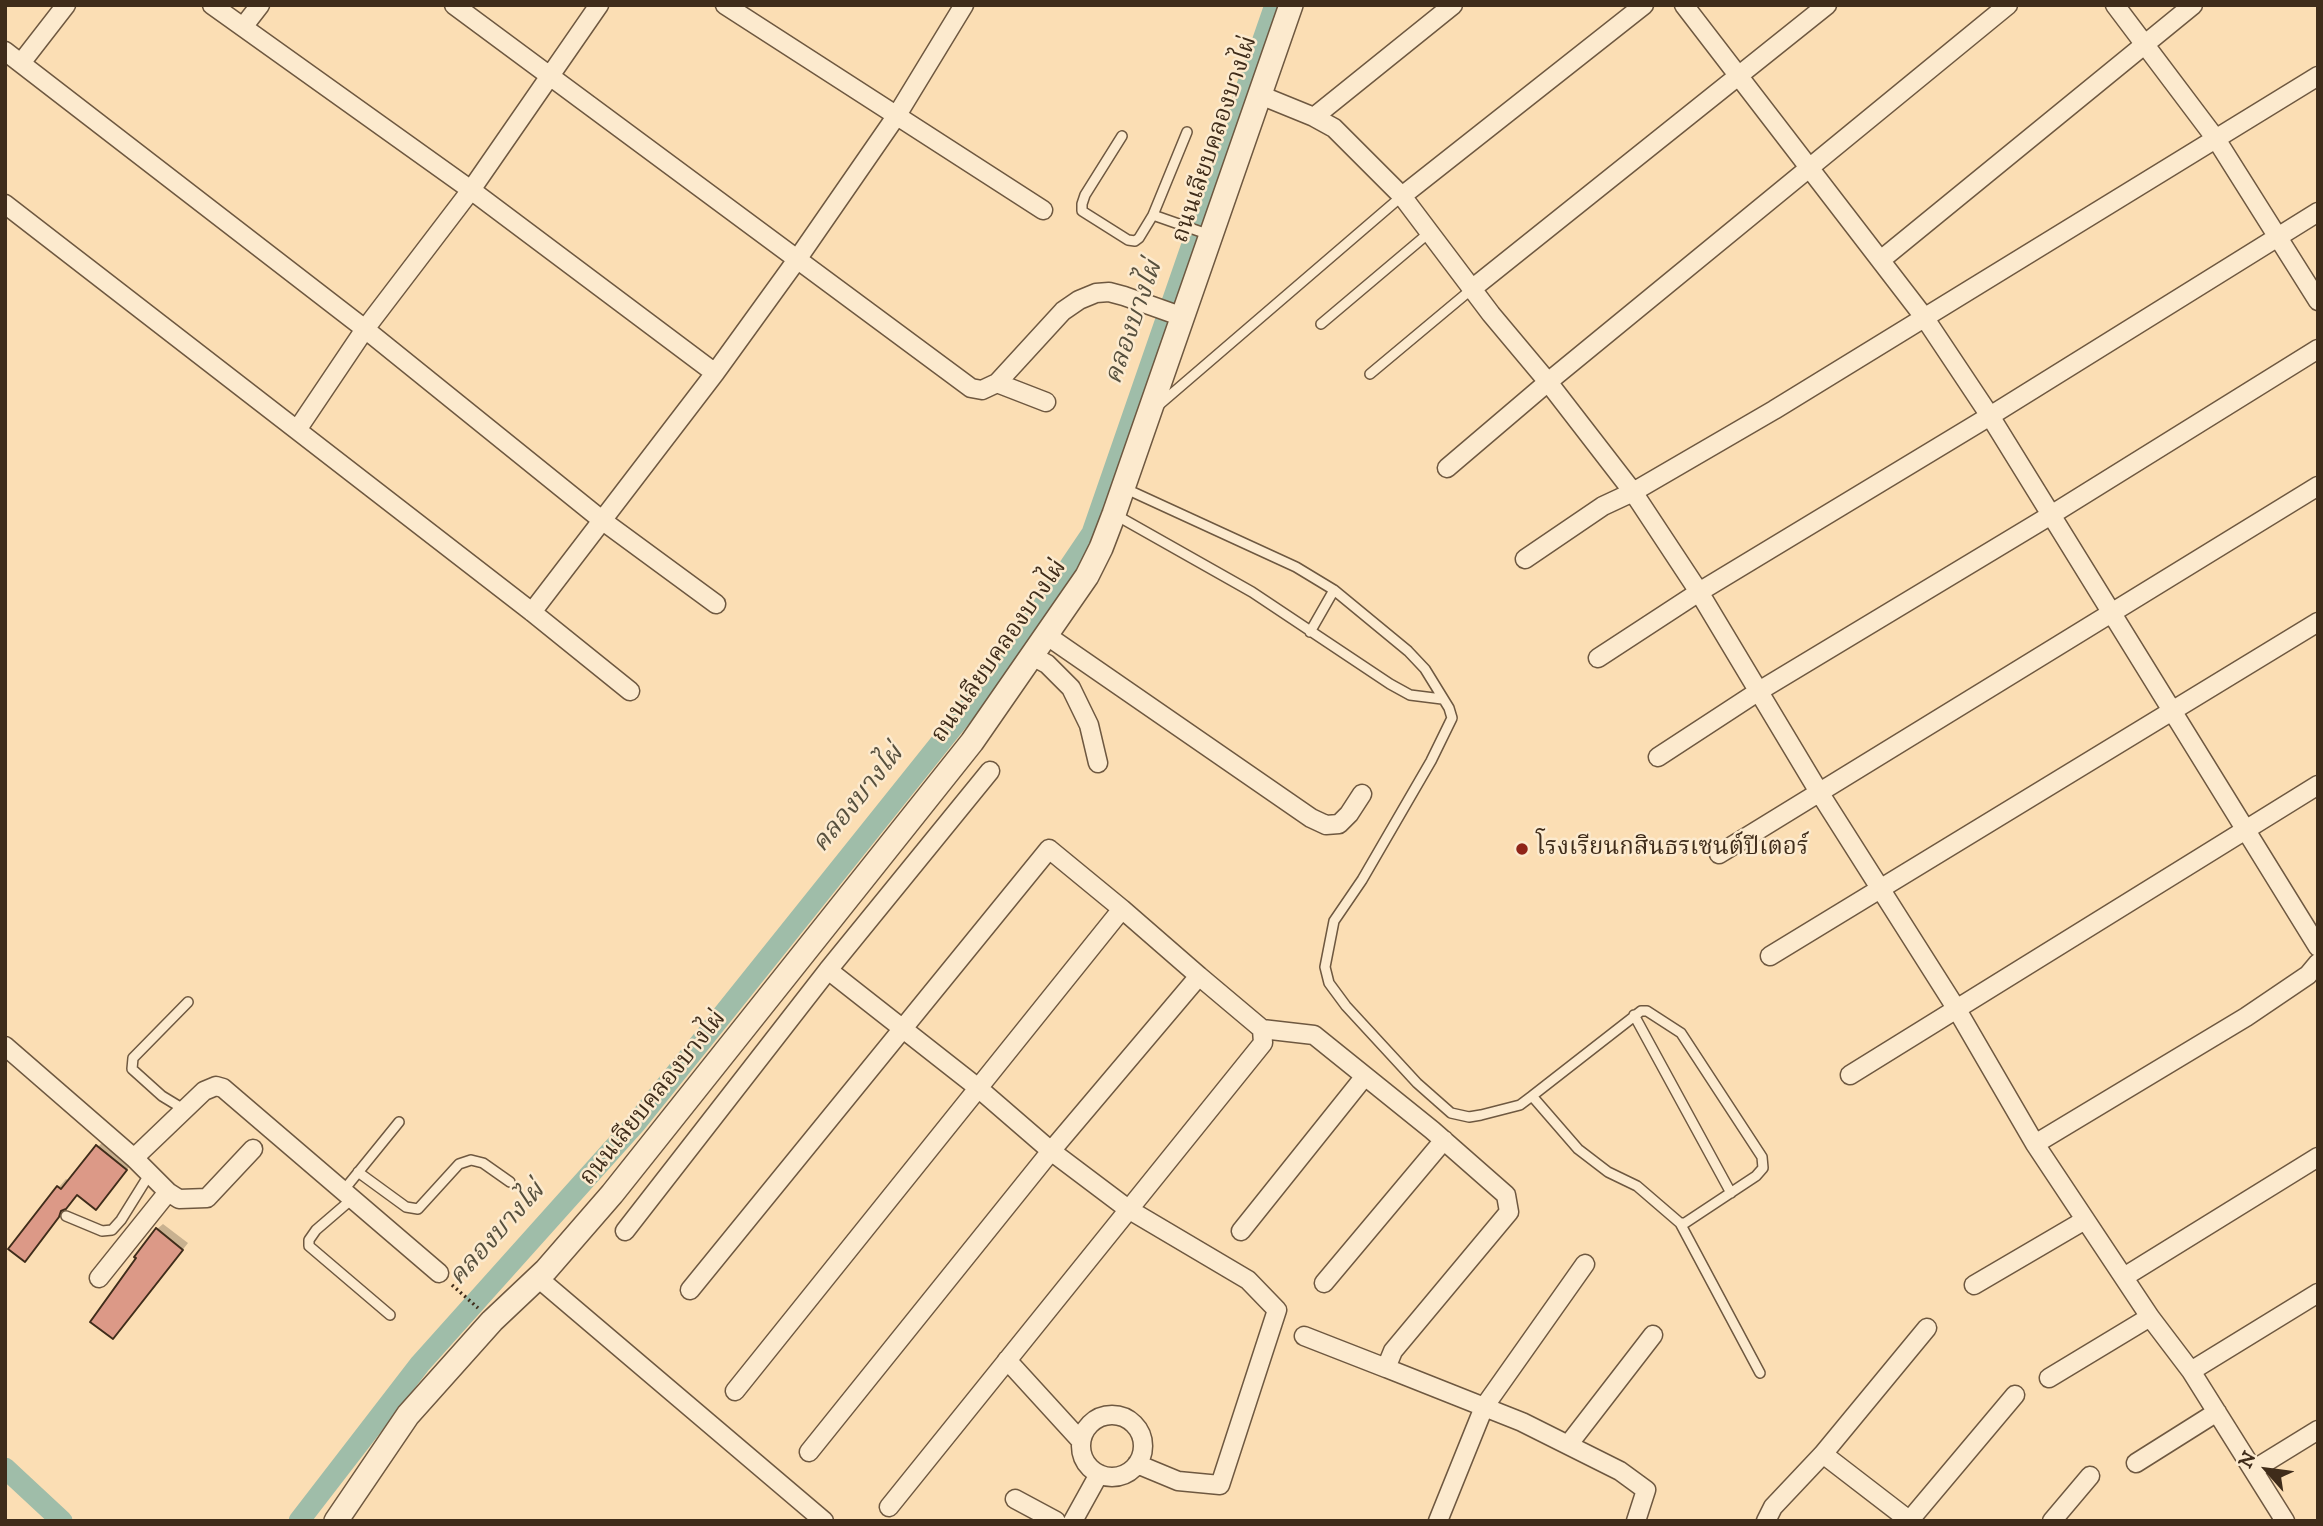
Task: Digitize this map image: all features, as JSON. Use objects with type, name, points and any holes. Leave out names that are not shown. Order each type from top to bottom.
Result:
[{"type":"street","points":[[21,63],[66,5]]},
{"type":"street","points":[[212,5],[471,190],[715,373]]},
{"type":"street","points":[[243,27],[260,5]]},
{"type":"street","points":[[454,5],[966,386],[982,390],[997,383],[1063,311],[1096,293],[1109,292],[1124,296],[1177,315]]},
{"type":"street","points":[[297,430],[365,329],[471,190],[599,5]]},
{"type":"street","points":[[725,5],[1043,210]]},
{"type":"street","points":[[532,612],[715,373],[796,261],[897,115],[964,5]]},
{"type":"street","name":"ถนนเลียบคลองบางไผ่","points":[[336,1521],[408,1415],[492,1321],[538,1278],[612,1194],[972,742],[1087,576],[1114,514],[1148,414],[1177,315],[1291,5]]},
{"type":"street","points":[[1314,117],[1453,5]]},
{"type":"street","points":[[1402,196],[1644,5]]},
{"type":"street","points":[[1684,5],[1924,317],[1990,416],[2318,947]]},
{"type":"street","points":[[1473,288],[1827,5]]},
{"type":"street","points":[[1447,468],[2008,5]]},
{"type":"street","points":[[2115,5],[2216,139],[2318,301]]},
{"type":"street","points":[[1882,259],[2193,5]]},
{"type":"street","points":[[5,51],[365,329],[603,521],[716,604]]},
{"type":"street","points":[[1524,559],[1603,506],[1633,492],[1774,410],[2318,76]]},
{"type":"street","points":[[1260,95],[1334,128],[1402,196],[1491,314],[1548,382],[1633,492],[1699,592],[1819,792],[1956,1008],[2035,1144],[2150,1317],[2191,1371],[2253,1470],[2277,1518]]},
{"type":"street","points":[[5,204],[630,691]]},
{"type":"street","points":[[1598,659],[1699,592],[1990,416],[2318,212]]},
{"type":"street","points":[[1658,757],[1759,691],[2051,515],[2318,349]]},
{"type":"street","points":[[997,383],[1046,402]]},
{"type":"street","points":[[1719,854],[2318,486]]},
{"type":"street","points":[[1770,956],[2318,622]]},
{"type":"street","points":[[1046,635],[1311,818],[1326,825],[1339,824],[1362,794]]},
{"type":"street","points":[[1032,656],[1047,664],[1071,688],[1089,725],[1098,763]]},
{"type":"street","points":[[625,1231],[828,970],[990,771]]},
{"type":"street","points":[[1850,1075],[2318,785]]},
{"type":"street","points":[[690,1290],[1049,849],[1262,1029],[1314,1035],[1444,1140],[1506,1195],[1509,1212],[1393,1351],[1386,1368]]},
{"type":"street","points":[[735,1391],[1122,909]]},
{"type":"street","points":[[828,970],[977,1087],[1051,1151],[1128,1209],[1248,1280],[1277,1310],[1220,1485],[1178,1481],[1137,1464]]},
{"type":"street","points":[[2035,1144],[2246,1017],[2315,970]]},
{"type":"street","points":[[809,1452],[1051,1151],[1199,976]]},
{"type":"street","points":[[889,1507],[1263,1043],[1262,1029]]},
{"type":"street","points":[[5,1046],[179,1199],[206,1198],[253,1149]]},
{"type":"street","points":[[1241,1231],[1365,1076]]},
{"type":"street","points":[[134,1158],[204,1091],[216,1086],[223,1088],[439,1273]]},
{"type":"street","points":[[1324,1283],[1444,1140]]},
{"type":"street","points":[[2124,1277],[2318,1157]]},
{"type":"street","points":[[99,1278],[168,1192]]},
{"type":"street","points":[[1974,1285],[2085,1220]]},
{"type":"street","points":[[1438,1521],[1483,1406],[1585,1264]]},
{"type":"street","points":[[538,1278],[824,1521]]},
{"type":"street","points":[[2191,1371],[2318,1293]]},
{"type":"street","points":[[2049,1378],[2150,1317]]},
{"type":"street","points":[[1766,1521],[1773,1507],[1823,1454],[1927,1328]]},
{"type":"street","points":[[1568,1445],[1653,1335]]},
{"type":"street","points":[[1304,1336],[1522,1422],[1620,1471],[1646,1490],[1636,1521]]},
{"type":"street","points":[[1007,1360],[1081,1441]]},
{"type":"street","points":[[1823,1454],[1910,1521],[2015,1395]]},
{"type":"street","points":[[2136,1463],[2217,1412]]},
{"type":"street","points":[[1117,1416],[1134,1424],[1142,1444],[1137,1464],[1129,1472],[1109,1477],[1090,1468],[1084,1460],[1081,1441],[1084,1432],[1098,1419],[1117,1416]]},
{"type":"street","points":[[2253,1470],[2318,1430]]},
{"type":"street","points":[[1073,1521],[1098,1474]]},
{"type":"street","points":[[2052,1521],[2090,1476]]},
{"type":"street","points":[[1015,1499],[1056,1521]]},
{"type":"lane","points":[[1122,136],[1082,204],[1083,211],[1118,236],[1135,241],[1157,216],[1186,132]]},
{"type":"lane","points":[[1148,414],[1402,196]]},
{"type":"lane","points":[[1157,216],[1206,233]]},
{"type":"lane","points":[[1321,324],[1430,232]]},
{"type":"lane","points":[[1370,374],[1473,288]]},
{"type":"lane","points":[[1122,488],[1296,567],[1334,590],[1408,651],[1425,669],[1449,708],[1452,718],[1448,727],[1369,868],[1334,921],[1325,967],[1329,983],[1346,1006],[1417,1083],[1451,1113],[1469,1117],[1520,1105],[1638,1012],[1647,1012],[1681,1033],[1762,1157],[1763,1168],[1731,1193],[1685,1223],[1680,1223]]},
{"type":"lane","points":[[1114,514],[1252,592],[1371,674],[1410,695],[1442,699]]},
{"type":"lane","points":[[1310,632],[1334,590]]},
{"type":"lane","points":[[185,1110],[162,1096],[132,1069],[134,1058],[188,1002]]},
{"type":"lane","points":[[1634,1015],[1731,1193]]},
{"type":"lane","points":[[1532,1096],[1578,1149],[1608,1172],[1637,1186],[1680,1223],[1760,1373]]},
{"type":"lane","points":[[390,1315],[309,1245],[309,1240],[347,1195],[358,1172],[399,1122]]},
{"type":"lane","points":[[358,1172],[406,1208],[418,1209],[458,1164],[471,1160],[483,1163],[510,1182]]},
{"type":"lane","points":[[66,1216],[102,1231],[112,1230],[149,1175]]},
{"type":"path","points":[[456,1290],[482,1312]]},
{"type":"building","points":[[96,1145],[127,1170],[96,1210],[77,1195],[66,1209],[61,1211],[25,1262],[8,1249],[57,1186],[61,1189]]},
{"type":"building","points":[[156,1228],[183,1250],[113,1339],[90,1322]]},
{"type":"waterway","name":"คลองบางไผ่","points":[[299,1521],[420,1364],[636,1123],[1005,662],[1092,533],[1275,5]]},
{"type":"waterway","points":[[5,1468],[62,1521]]},
{"type":"place","name":"โรงเรียนกสินธรเซนต์ปีเตอร์","points":[[1522,849]]}]
